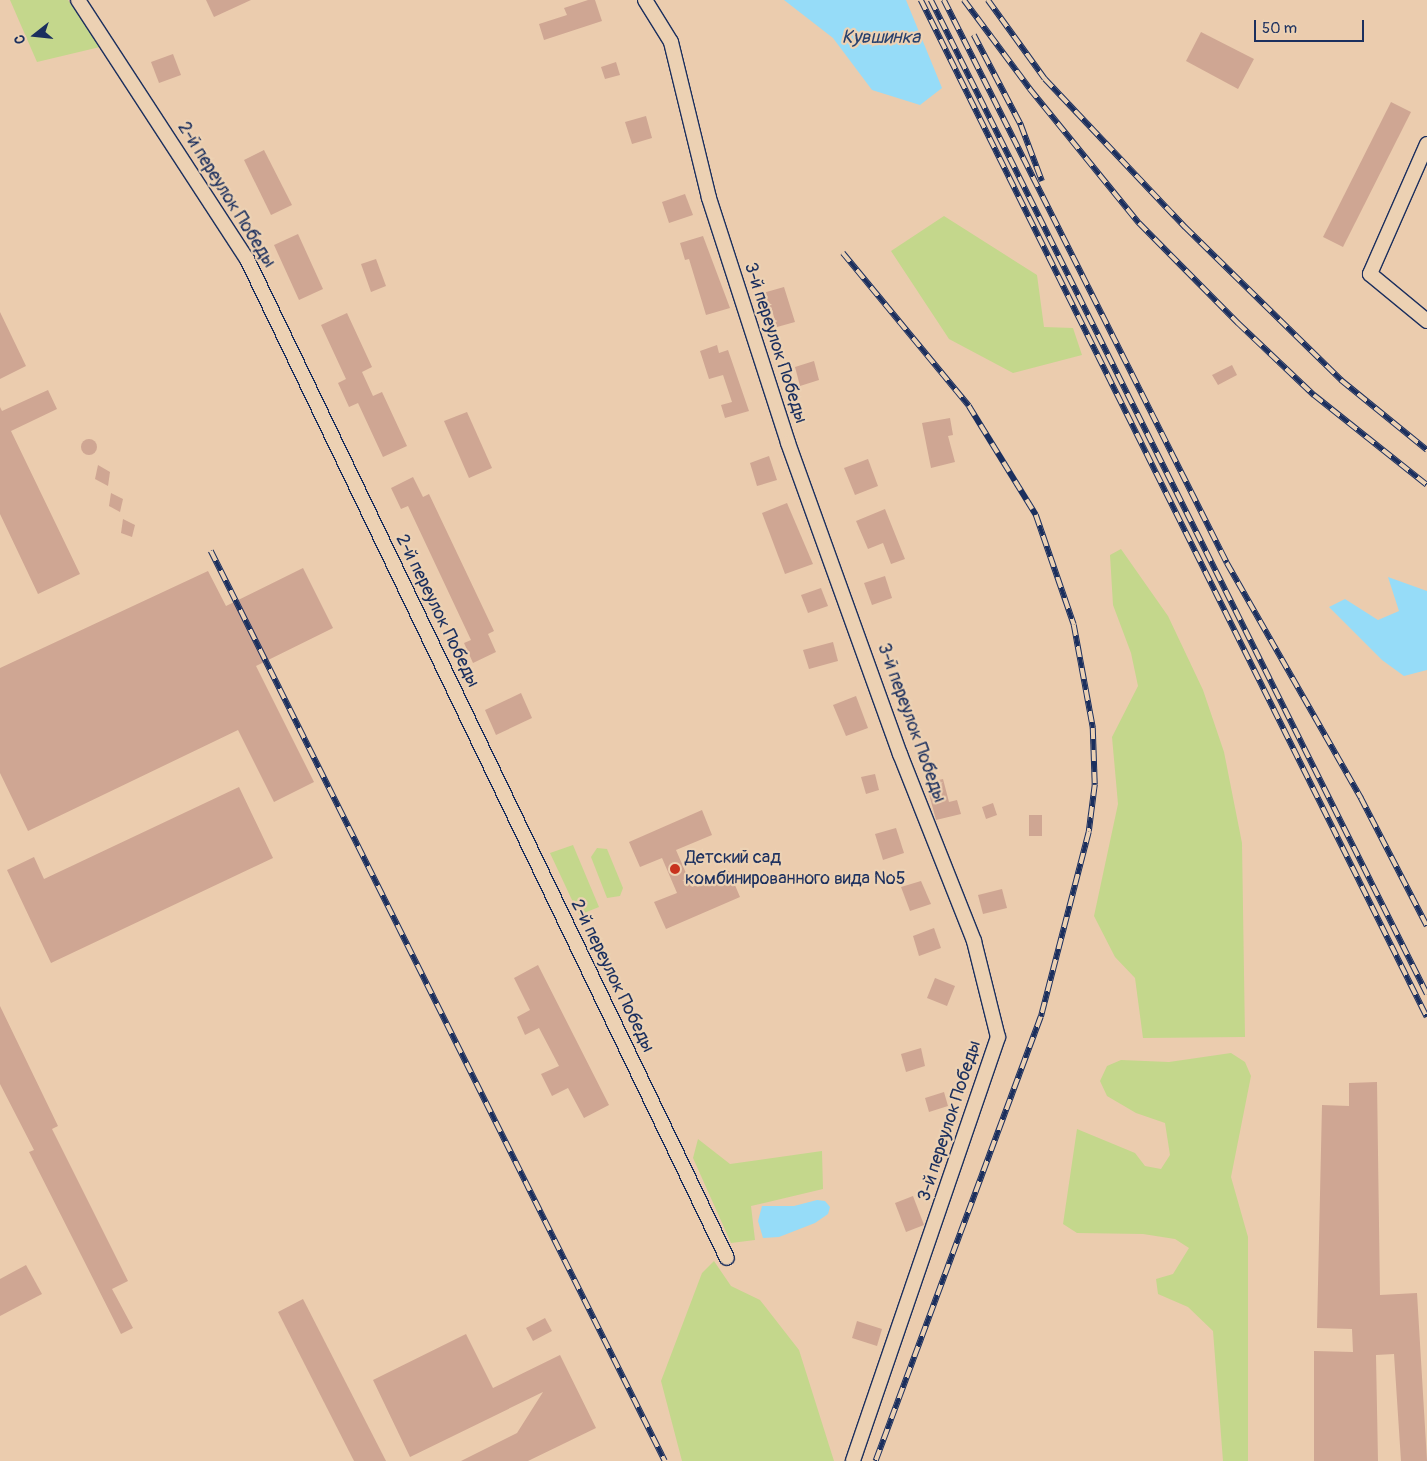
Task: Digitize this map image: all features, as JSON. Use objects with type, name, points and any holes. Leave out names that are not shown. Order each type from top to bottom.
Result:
[{"type":"street","name":"2-й переулок Победы","points":[[78,0],[247,259],[727,1258]]},
{"type":"street","name":"3-й переулок Победы","points":[[645,0],[671,42],[709,198],[788,444],[900,754],[974,941],[998,1037],[853,1461]]},
{"type":"street","points":[[1427,144],[1370,274],[1427,321]]},
{"type":"green space","points":[[10,0],[68,0],[100,47],[37,62]]},
{"type":"green space","points":[[944,216],[1037,275],[1044,327],[1073,328],[1082,355],[1013,373],[949,339],[891,251]]},
{"type":"green space","points":[[1121,549],[1168,616],[1203,690],[1224,752],[1242,843],[1245,1037],[1143,1038],[1135,978],[1115,957],[1094,916],[1118,804],[1112,737],[1138,686],[1131,653],[1113,605],[1110,555]]},
{"type":"green space","points":[[573,845],[599,907],[579,915],[550,853]]},
{"type":"green space","points":[[597,848],[607,849],[623,888],[620,896],[607,898],[591,857]]},
{"type":"green space","points":[[1231,1053],[1245,1062],[1251,1076],[1231,1177],[1248,1237],[1248,1461],[1223,1461],[1213,1331],[1188,1307],[1158,1294],[1156,1279],[1173,1274],[1189,1248],[1175,1239],[1143,1234],[1077,1233],[1063,1224],[1077,1129],[1135,1153],[1145,1166],[1161,1169],[1170,1155],[1165,1123],[1136,1113],[1107,1096],[1100,1081],[1107,1066],[1121,1060],[1169,1062]]},
{"type":"green space","points":[[698,1139],[730,1164],[822,1151],[823,1189],[751,1206],[755,1240],[731,1243],[693,1158]]},
{"type":"green space","points":[[714,1261],[731,1286],[760,1300],[799,1350],[834,1461],[682,1461],[661,1381],[702,1273]]},
{"type":"water","name":"Кувшинка","points":[[784,0],[906,0],[942,88],[920,105],[872,90],[833,38]]},
{"type":"water","points":[[1388,577],[1427,591],[1427,670],[1404,676],[1382,660],[1329,607],[1345,599],[1378,620],[1399,611]]},
{"type":"water","points":[[817,1200],[825,1201],[830,1207],[828,1214],[815,1223],[779,1237],[763,1238],[758,1221],[762,1206],[794,1206]]},
{"type":"building","points":[[206,0],[251,0],[214,17]]},
{"type":"building","points":[[588,0],[595,0],[602,21],[544,40],[539,24],[567,15],[564,8]]},
{"type":"building","points":[[1201,32],[1254,59],[1238,89],[1186,61]]},
{"type":"building","points":[[173,54],[181,75],[159,83],[151,62]]},
{"type":"building","points":[[616,62],[620,75],[605,79],[601,67]]},
{"type":"building","points":[[1391,102],[1411,112],[1343,247],[1323,237]]},
{"type":"building","points":[[646,116],[652,138],[632,144],[625,122]]},
{"type":"building","points":[[264,150],[292,205],[271,215],[244,160]]},
{"type":"building","points":[[685,194],[693,215],[669,223],[662,202]]},
{"type":"building","points":[[298,234],[323,289],[299,300],[274,245]]},
{"type":"building","points":[[703,236],[730,308],[706,315],[689,259],[685,260],[680,243]]},
{"type":"building","points":[[376,259],[386,286],[371,292],[361,264]]},
{"type":"building","points":[[784,287],[795,322],[777,327],[771,307],[760,310],[756,295]]},
{"type":"building","points":[[0,312],[26,366],[0,379]]},
{"type":"building","points":[[347,313],[372,367],[362,372],[373,396],[382,392],[407,446],[383,457],[358,403],[349,407],[338,383],[346,379],[321,325]]},
{"type":"building","points":[[717,345],[719,353],[728,350],[749,411],[725,418],[721,405],[732,402],[723,375],[709,379],[700,351]]},
{"type":"building","points":[[814,361],[819,380],[800,386],[795,367]]},
{"type":"building","points":[[1232,365],[1237,375],[1218,385],[1212,375]]},
{"type":"building","points":[[48,390],[57,409],[11,431],[80,574],[38,594],[0,514],[0,407],[2,411]]},
{"type":"building","points":[[467,412],[492,468],[469,478],[444,421]]},
{"type":"building","points":[[950,418],[953,435],[948,436],[955,462],[931,468],[922,423]]},
{"type":"building","points":[[86,439],[92,439],[97,444],[95,453],[86,455],[81,450],[81,444]]},
{"type":"building","points":[[769,456],[777,480],[757,486],[750,463]]},
{"type":"building","points":[[868,459],[878,486],[855,495],[844,468]]},
{"type":"building","points":[[98,465],[110,472],[108,486],[95,479]]},
{"type":"building","points":[[413,477],[423,497],[429,494],[494,631],[488,634],[496,652],[473,663],[464,643],[471,640],[408,506],[401,509],[391,488]]},
{"type":"building","points":[[111,493],[123,499],[120,512],[109,506]]},
{"type":"building","points":[[787,503],[813,564],[785,574],[762,513]]},
{"type":"building","points":[[885,509],[905,559],[891,564],[883,543],[868,549],[856,521]]},
{"type":"building","points":[[123,519],[135,525],[132,537],[121,533]]},
{"type":"building","points":[[303,568],[333,628],[256,666],[314,782],[274,802],[238,730],[28,831],[0,773],[0,668],[208,571],[226,606]]},
{"type":"building","points":[[885,576],[892,598],[872,605],[864,583]]},
{"type":"building","points":[[821,588],[828,606],[808,613],[801,595]]},
{"type":"building","points":[[833,642],[838,661],[809,669],[803,650]]},
{"type":"building","points":[[521,693],[532,718],[496,735],[485,710]]},
{"type":"building","points":[[856,696],[868,728],[846,736],[833,705]]},
{"type":"building","points":[[875,774],[879,790],[866,794],[861,777]]},
{"type":"building","points":[[943,779],[949,802],[957,800],[961,814],[936,820],[926,783]]},
{"type":"building","points":[[239,787],[273,858],[51,963],[7,870],[34,857],[44,879]]},
{"type":"building","points":[[993,803],[997,815],[986,819],[982,807]]},
{"type":"building","name":"Детский сад комбинированного вида №5","points":[[702,810],[712,835],[676,850],[692,887],[729,871],[740,897],[666,929],[654,902],[677,893],[662,858],[640,867],[629,842]]},
{"type":"building","points":[[1029,815],[1042,815],[1042,836],[1029,836]]},
{"type":"building","points":[[896,828],[904,853],[883,860],[875,834]]},
{"type":"building","points":[[921,881],[931,904],[910,911],[901,887]]},
{"type":"building","points":[[1002,889],[1007,908],[983,914],[978,895]]},
{"type":"building","points":[[934,928],[941,948],[919,956],[913,936]]},
{"type":"building","points":[[538,965],[609,1105],[584,1118],[568,1088],[552,1096],[541,1074],[559,1066],[539,1028],[525,1035],[517,1017],[530,1010],[514,978]]},
{"type":"building","points":[[935,978],[955,986],[947,1006],[927,998]]},
{"type":"building","points":[[0,1006],[58,1126],[52,1129],[128,1281],[112,1289],[133,1328],[121,1334],[29,1152],[34,1150],[0,1084]]},
{"type":"building","points":[[921,1048],[925,1066],[906,1072],[901,1054]]},
{"type":"building","points":[[1377,1082],[1380,1295],[1417,1293],[1427,1461],[1401,1461],[1394,1354],[1376,1355],[1378,1461],[1314,1461],[1314,1351],[1353,1352],[1352,1329],[1317,1328],[1322,1105],[1349,1106],[1349,1083]]},
{"type":"building","points":[[944,1092],[948,1106],[929,1112],[925,1098]]},
{"type":"building","points":[[913,1196],[924,1225],[906,1232],[895,1203]]},
{"type":"building","points":[[26,1265],[42,1294],[0,1316],[0,1279]]},
{"type":"building","points":[[303,1299],[386,1461],[354,1461],[278,1312]]},
{"type":"building","points":[[545,1318],[552,1331],[533,1341],[526,1328]]},
{"type":"building","points":[[857,1321],[882,1329],[877,1346],[852,1338]]},
{"type":"building","points":[[466,1334],[493,1388],[560,1355],[596,1428],[528,1461],[461,1461],[517,1433],[543,1392],[410,1457],[373,1380]]},
{"type":"railway","points":[[921,0],[1427,1017]]},
{"type":"railway","points":[[931,0],[1427,994]]},
{"type":"railway","points":[[944,0],[1227,563],[1361,798],[1427,926]]},
{"type":"railway","points":[[964,0],[1030,89],[1139,223],[1238,323],[1314,395],[1427,485]]},
{"type":"railway","points":[[988,0],[1045,79],[1185,227],[1341,380],[1427,450]]},
{"type":"railway","points":[[974,35],[1021,125],[1042,181]]},
{"type":"railway","points":[[843,253],[969,406],[1036,515],[1074,625],[1093,728],[1095,785],[1089,832],[1041,1017],[876,1461]]},
{"type":"railway","points":[[211,551],[665,1461]]},
{"type":"place","name":"Детский сад комбинированного вида №5","points":[[675,869]]}]
